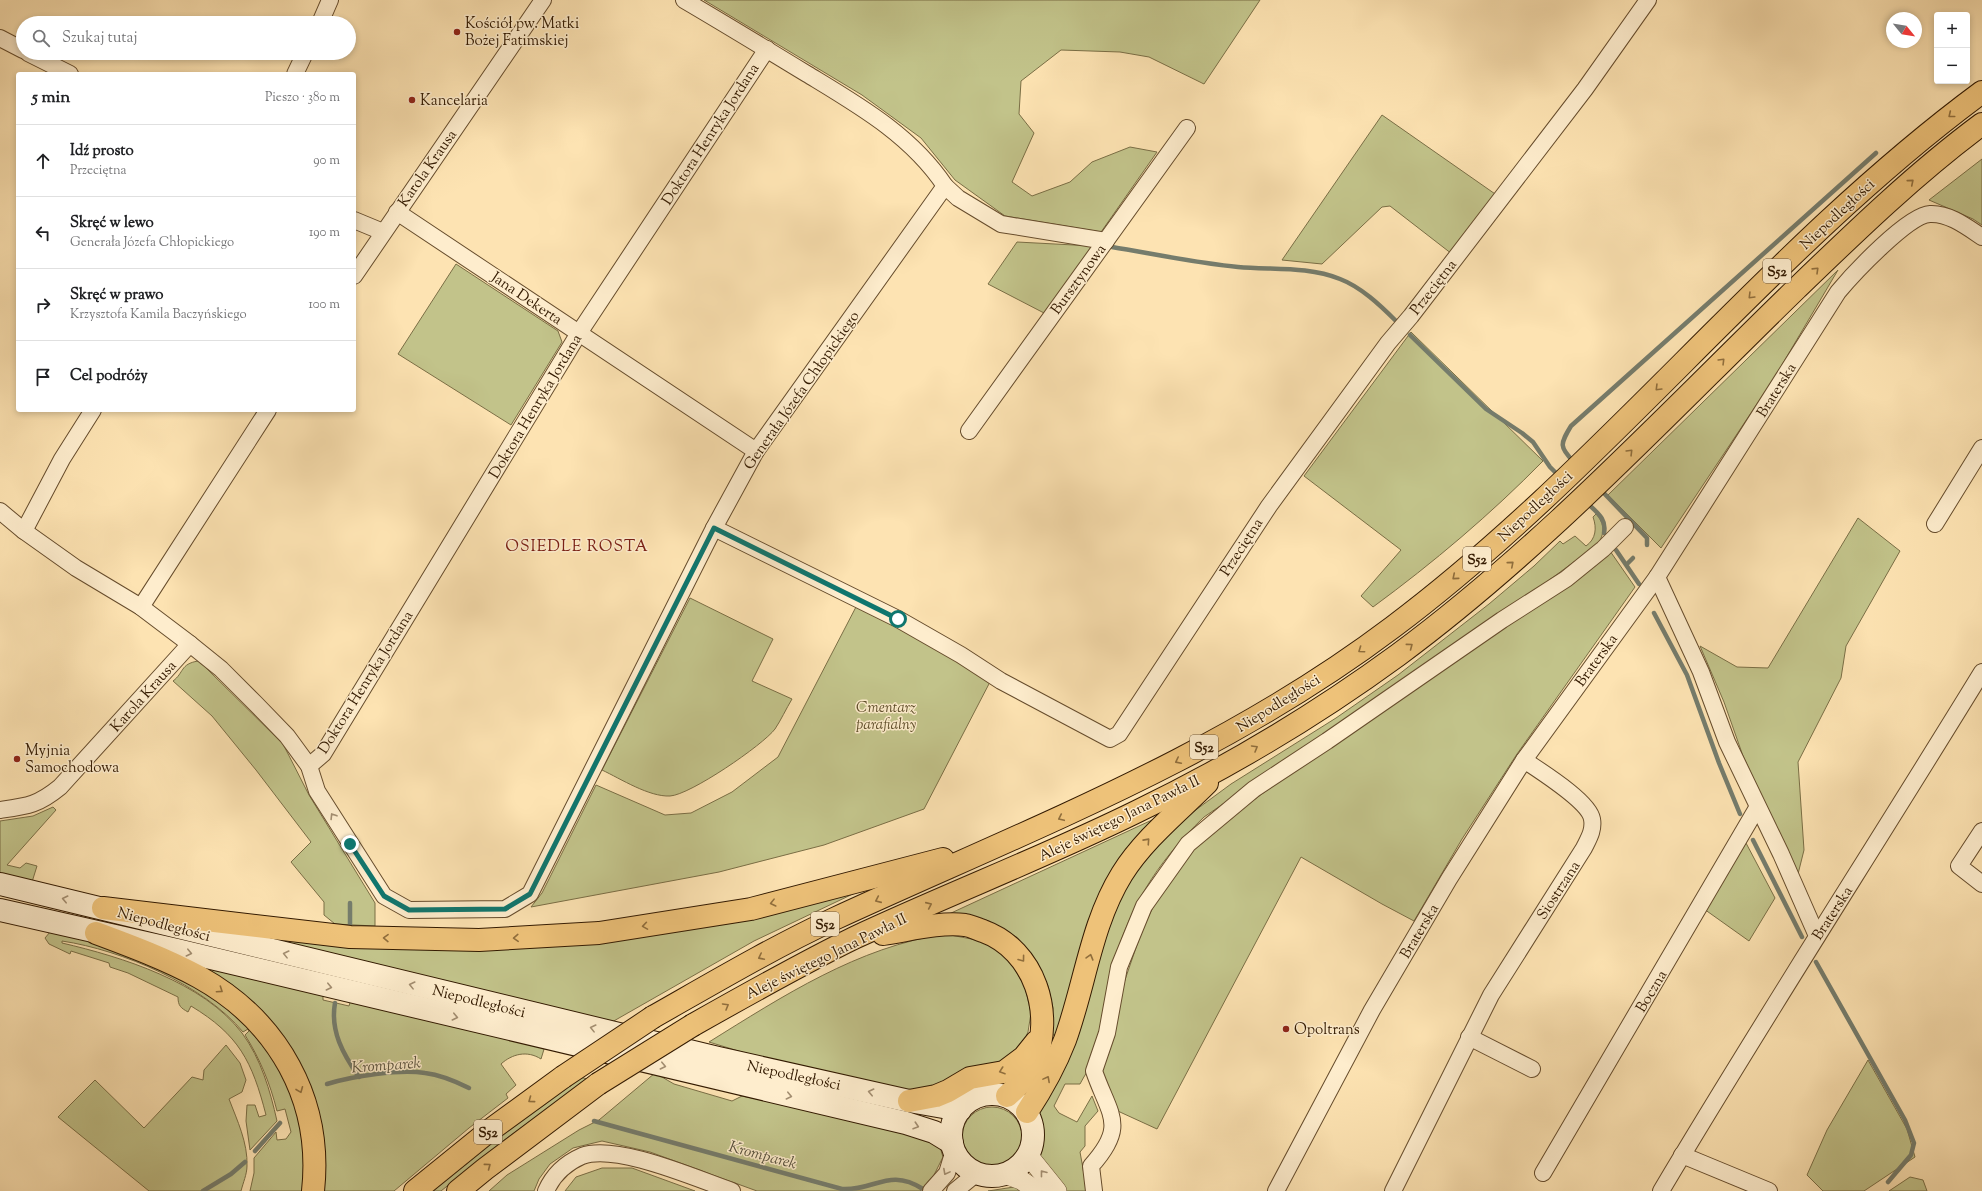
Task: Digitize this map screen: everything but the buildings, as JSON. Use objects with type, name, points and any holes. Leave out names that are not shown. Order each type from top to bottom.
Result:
[{"type":"highway","name":"Niepodległości","points":[[1003,844],[1126,788],[1195,753],[1268,712],[1393,628],[1497,542],[1583,462],[1802,246],[1859,192],[1915,144],[1982,92]]},
{"type":"highway","name":"Niepodległości","points":[[1222,768],[1332,701],[1394,658],[1524,553],[1856,231],[1908,184],[1982,124]]},
{"type":"highway","points":[[1027,1112],[1047,1080],[1065,1039],[1101,918],[1122,874],[1148,840],[1222,768]]},
{"type":"highway","name":"Aleje świętego Jana Pawła II","points":[[458,1191],[484,1168],[598,1084],[693,1025],[779,976],[855,938],[1038,858],[1138,811],[1222,768]]},
{"type":"highway","points":[[103,908],[350,937],[479,940],[599,933],[751,909],[1003,844]]},
{"type":"highway","name":"Aleje świętego Jana Pawła II","points":[[415,1191],[489,1131],[563,1077],[653,1017],[750,962],[831,921],[1003,844]]},
{"type":"highway","points":[[855,938],[937,925],[966,925],[992,934],[1014,949],[1028,967],[1043,1012],[1040,1036],[1034,1063],[1031,1070],[1019,1086],[1007,1096]]},
{"type":"highway","points":[[96,933],[157,956],[200,978],[234,1000],[262,1025],[286,1060],[302,1095],[308,1116],[314,1152],[313,1191]]},
{"type":"highway","points":[[909,1101],[936,1096],[970,1078],[1004,1072],[1024,1057],[1040,1036]]},
{"type":"main road","name":"Niepodległości","points":[[0,884],[702,1055],[909,1101],[960,1110]]},
{"type":"main road","name":"Niepodległości","points":[[0,910],[184,952],[906,1123],[934,1132],[953,1147]]},
{"type":"main road","points":[[986,1094],[1007,1096],[1018,1103],[1027,1112],[1032,1125],[1033,1139],[1028,1155],[1018,1167],[1005,1174],[991,1176],[977,1173],[967,1168],[960,1160],[953,1147],[952,1126],[960,1110],[967,1102],[986,1094]]},
{"type":"street","points":[[323,16],[330,0]]},
{"type":"street","name":"Karola Krausa","points":[[356,273],[543,0]]},
{"type":"street","points":[[684,0],[871,113],[904,139],[933,168],[945,186],[958,198],[1001,224],[1106,241]]},
{"type":"street","name":"Przeciętna","points":[[714,528],[898,619],[961,655],[1001,681],[1110,738],[1119,734],[1269,506],[1388,343],[1416,310],[1585,89],[1648,0]]},
{"type":"street","points":[[0,38],[16,46]]},
{"type":"street","name":"Doktora Henryka Jordana","points":[[309,766],[323,754],[579,333],[767,49]]},
{"type":"street","points":[[42,60],[66,72]]},
{"type":"street","points":[[296,72],[302,60]]},
{"type":"street","name":"Bursztynowa","points":[[969,431],[1187,128]]},
{"type":"street","name":"Generała Józefa Chłopickiego","points":[[309,766],[317,791],[384,896],[409,910],[505,909],[530,894],[714,528],[756,451],[945,186]]},
{"type":"street","name":"Jana Dekerta","points":[[397,212],[756,451]]},
{"type":"street","name":"Braterska","points":[[1276,1191],[1372,1010],[1449,880],[1524,760],[1657,577],[1838,292],[1858,268],[1913,220],[1930,214],[1946,216],[1963,224],[1982,237]]},
{"type":"street","points":[[356,221],[383,232]]},
{"type":"street","points":[[24,531],[62,459],[92,412]]},
{"type":"street","points":[[141,607],[267,412]]},
{"type":"street","points":[[1935,524],[1982,448]]},
{"type":"street","points":[[0,510],[24,531],[76,568],[141,607],[221,669],[287,736],[309,766]]},
{"type":"street","points":[[1094,1191],[1092,1166],[1105,1151],[1113,1130],[1112,1112],[1094,1071],[1107,1033],[1119,967],[1144,906],[1188,844],[1254,789],[1327,741],[1502,620],[1566,579],[1603,548],[1625,527]]},
{"type":"street","points":[[1657,577],[1701,672],[1727,742],[1757,808],[1781,854],[1817,936]]},
{"type":"street","name":"Karola Krausa","points":[[0,810],[31,806],[46,799],[60,787],[190,644]]},
{"type":"street","name":"Braterska","points":[[1661,1191],[1817,936],[1893,818],[1982,672]]},
{"type":"street","name":"Siostrzana","points":[[1393,1191],[1490,995],[1584,848],[1592,832],[1592,817],[1584,803],[1524,760]]},
{"type":"street","name":"Boczna","points":[[1543,1173],[1757,808]]},
{"type":"street","points":[[1982,831],[1959,866],[1982,884]]},
{"type":"street","points":[[1469,1037],[1532,1069]]},
{"type":"street","points":[[931,1191],[947,1174],[953,1147]]},
{"type":"street","points":[[546,1191],[550,1181],[564,1166],[583,1156],[609,1154],[640,1159],[732,1191]]},
{"type":"street","points":[[1028,1155],[1057,1191]]},
{"type":"street","points":[[1682,1155],[1769,1191]]},
{"type":"street","points":[[955,1191],[977,1173]]},
{"type":"street","points":[[1005,1174],[1021,1180],[1037,1191]]},
{"type":"green space","points":[[704,0],[1260,0],[1204,84],[1149,57],[1120,52],[1061,50],[1021,81],[1019,114],[1034,133],[1012,182],[1032,196],[1070,182],[1092,162],[1130,147],[1157,152],[1101,232],[1005,216],[955,180],[921,138],[862,95]]},
{"type":"green space","points":[[1382,115],[1498,196],[1452,254],[1390,206],[1382,207],[1322,264],[1282,260]]},
{"type":"green space","points":[[1982,159],[1982,225],[1973,219],[1929,200]]},
{"type":"green space","points":[[1017,242],[1093,246],[1044,313],[988,284]]},
{"type":"green space","points":[[456,264],[558,331],[562,342],[511,425],[398,354]]},
{"type":"green space","points":[[1838,270],[1773,380],[1661,548],[1608,495]]},
{"type":"green space","points":[[1411,332],[1543,461],[1503,500],[1461,537],[1418,573],[1373,607],[1361,596],[1401,550],[1304,476]]},
{"type":"green space","points":[[1596,514],[1603,529],[1600,541],[1597,545],[1537,589],[1204,817],[1171,852],[1145,890],[1134,909],[1125,930],[1110,977],[1099,1039],[1092,1063],[1080,1084],[1065,1084],[1054,1106],[1059,1113],[1077,1122],[1092,1096],[1098,1111],[1085,1126],[1085,1146],[1080,1152],[1084,1174],[1092,1191],[1063,1191],[1041,1161],[1040,1154],[1042,1137],[1038,1116],[1039,1110],[1110,920],[1133,875],[1178,823],[1231,784],[1336,718],[1398,675],[1489,604],[1534,566],[1560,541],[1563,544],[1575,536],[1586,546],[1594,537],[1595,525],[1593,517]]},
{"type":"green space","points":[[1858,518],[1900,551],[1846,646],[1841,678],[1798,762],[1804,850],[1798,874],[1743,756],[1724,702],[1700,646],[1737,667],[1768,668]]},
{"type":"green space","points":[[1610,551],[1635,587],[1517,754],[1462,839],[1414,921],[1301,857],[1157,1129],[1109,1107],[1094,1071],[1142,930],[1163,887],[1193,850],[1231,817],[1274,785]]},
{"type":"green space","points":[[690,598],[773,639],[752,681],[792,699],[775,729],[742,757],[709,779],[693,787],[670,796],[662,796],[644,791],[602,770]]},
{"type":"green space","name":"Cmentarz parafialny","points":[[857,605],[991,680],[924,809],[824,845],[719,872],[531,907],[542,893],[596,785],[665,815],[691,813],[732,792],[778,757]]},
{"type":"green space","points":[[198,661],[283,744],[309,795],[375,903],[375,926],[335,924],[324,915],[324,902],[291,862],[311,842],[256,770],[212,716],[173,681],[188,664]]},
{"type":"green space","points":[[53,807],[56,810],[7,865],[20,868],[26,863],[37,866],[32,882],[0,874],[0,821],[33,816]]},
{"type":"green space","points":[[1152,820],[1127,851],[1057,1035],[1050,1035],[1053,1008],[1048,986],[1037,962],[1018,938],[989,921],[949,914]]},
{"type":"green space","points":[[1746,843],[1775,898],[1749,941],[1704,909]]},
{"type":"green space","points":[[876,883],[754,941],[612,1022],[246,935],[451,948]]},
{"type":"green space","points":[[50,932],[85,939],[159,965],[233,1010],[283,1070],[304,1131],[305,1191],[250,1191],[254,1173],[254,1158],[276,1132],[277,1140],[286,1139],[291,1132],[285,1109],[277,1111],[264,1072],[255,1053],[245,1035],[249,1031],[248,1029],[243,1032],[226,1015],[249,1043],[260,1064],[277,1121],[250,1150],[246,1121],[247,1105],[255,1105],[259,1117],[266,1115],[261,1096],[249,1064],[232,1039],[221,1028],[191,1006],[188,1012],[183,1009],[179,1005],[178,997],[128,973],[110,967],[109,963],[71,951],[70,954],[49,944],[45,938]],"holes":[[[62,941],[110,952],[160,972],[207,999],[226,1015],[206,999],[160,974],[110,956],[62,943]]]},
{"type":"green space","points":[[945,934],[982,941],[1002,953],[1013,966],[1025,987],[1031,1013],[1028,1032],[1020,1050],[1006,1062],[940,1086],[911,1091],[745,1053],[709,1042],[793,991],[852,962],[913,940]]},
{"type":"green space","points":[[189,961],[323,992],[323,1000],[349,1006],[351,999],[545,1046],[541,1059],[536,1056],[520,1054],[501,1064],[516,1085],[506,1094],[508,1098],[469,1128],[394,1191],[320,1191],[311,1096]]},
{"type":"green space","points":[[226,1045],[240,1063],[246,1080],[242,1092],[229,1099],[246,1149],[247,1169],[241,1191],[149,1191],[58,1117],[95,1080],[144,1128],[192,1077],[203,1080],[204,1070]]},
{"type":"green space","points":[[1868,1060],[1907,1129],[1915,1157],[1864,1191],[1823,1191],[1807,1175],[1827,1130]]},
{"type":"green space","points":[[655,1073],[674,1084],[732,1101],[742,1096],[900,1128],[940,1147],[943,1157],[934,1175],[920,1191],[757,1191],[650,1152],[602,1141],[573,1148],[550,1164],[539,1179],[534,1191],[489,1191],[507,1175],[579,1130],[599,1120]]},
{"type":"green space","points":[[579,1077],[588,1079],[503,1141],[441,1191],[430,1191],[497,1137]]},
{"type":"green space","points":[[992,1107],[1009,1112],[1017,1120],[1022,1137],[1017,1154],[1009,1162],[992,1167],[975,1162],[967,1154],[962,1137],[967,1120],[975,1112]]},
{"type":"green space","points":[[602,1168],[632,1168],[695,1191],[565,1191],[576,1177]]},
{"type":"green space","points":[[1910,1177],[1923,1180],[1927,1191],[1889,1191]]},
{"type":"green space","points":[[1014,1187],[1025,1191],[988,1191]]},
{"type":"waterway","points":[[1574,462],[1566,453],[1563,445],[1563,441],[1571,426],[1876,153]]},
{"type":"waterway","points":[[1112,247],[1191,261],[1238,267],[1303,270],[1328,275],[1348,282],[1363,292],[1396,321]]},
{"type":"waterway","points":[[1410,335],[1486,409],[1533,442],[1550,467],[1559,476]]},
{"type":"waterway","points":[[1600,489],[1647,538],[1647,545]]},
{"type":"waterway","points":[[1586,502],[1602,519],[1604,523],[1604,533]]},
{"type":"waterway","points":[[1616,550],[1639,584]]},
{"type":"waterway","points":[[1627,564],[1633,558]]},
{"type":"waterway","points":[[1654,613],[1687,675],[1719,763],[1740,814]]},
{"type":"waterway","points":[[1753,840],[1802,937]]},
{"type":"waterway","points":[[350,903],[350,925]]},
{"type":"waterway","points":[[1816,962],[1905,1120],[1914,1143],[1911,1155],[1888,1182]]},
{"type":"waterway","points":[[335,1003],[334,1023],[336,1033],[343,1051],[359,1077]]},
{"type":"waterway","name":"Kromparek","points":[[327,1084],[350,1078],[376,1074],[414,1072],[442,1077],[469,1088]]},
{"type":"waterway","name":"Kromparek","points":[[594,1121],[842,1189],[854,1189],[891,1180],[901,1180],[923,1189]]},
{"type":"waterway","name":"Kromparek","points":[[255,1151],[280,1123]]},
{"type":"waterway","name":"Kromparek","points":[[203,1191],[231,1174],[245,1162]]},
{"type":"place","name":"Kościół pw. Matki Bożej Fatimskiej","points":[[457,32]]},
{"type":"place","name":"Kancelaria","points":[[412,100]]},
{"type":"place","name":"Myjnia Samochodowa","points":[[17,759]]},
{"type":"place","name":"Opoltrans","points":[[1286,1029]]},
{"type":"district","name":"OSIEDLE ROSTA","points":[[577,545]]},
{"type":"route","points":[[350,844],[384,896],[409,910],[505,909],[530,894],[714,528],[898,619]]}]
